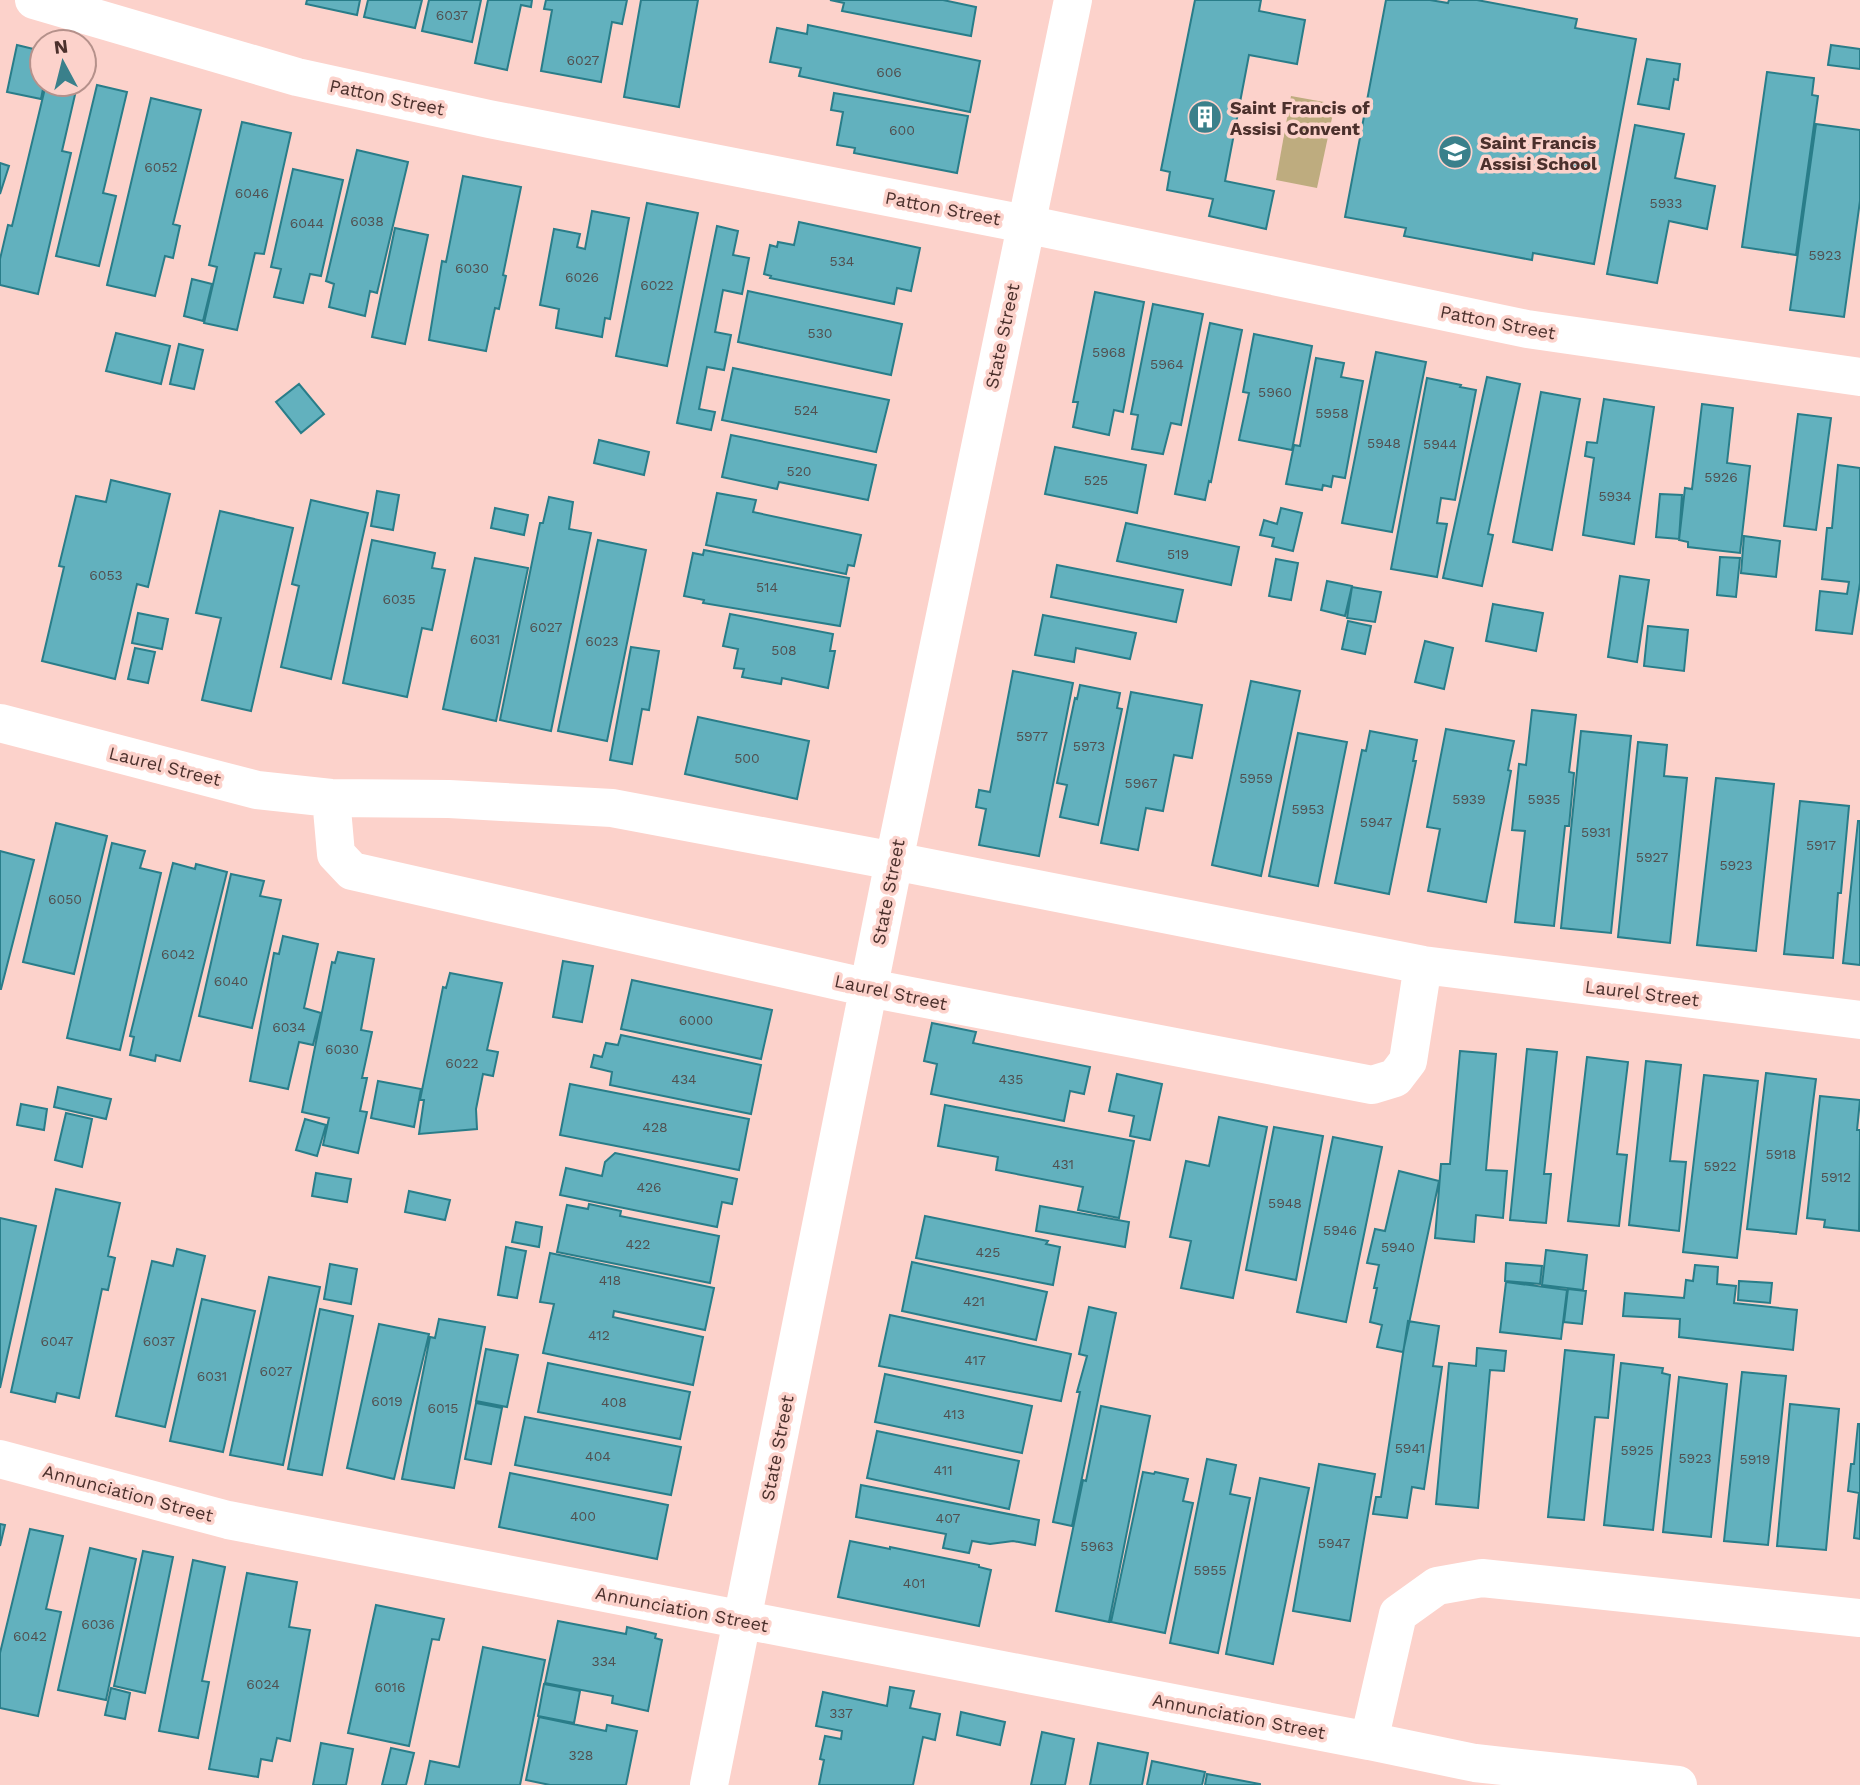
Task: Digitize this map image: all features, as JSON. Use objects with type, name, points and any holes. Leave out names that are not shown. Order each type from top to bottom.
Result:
[{"type":"street","name":"Patton Street","points":[[34,0],[297,77],[489,119],[1025,224],[1527,329],[1860,377]]},
{"type":"street","name":"State Street","points":[[709,1785],[894,861],[1073,0]]},
{"type":"street","name":"Laurel Street","points":[[0,723],[257,790],[331,798],[449,799],[612,808],[1423,965],[1860,1020]]},
{"type":"street","name":"Laurel Street","points":[[331,798],[336,854],[352,871],[869,988],[1372,1085],[1395,1078],[1408,1061],[1423,965]]},
{"type":"street","name":"Annunciation Street","points":[[0,1458],[228,1520],[1369,1741],[1474,1774],[1678,1785]]},
{"type":"street","points":[[1369,1741],[1398,1614],[1437,1586],[1482,1578],[1860,1618]]},
{"type":"shaded area","points":[[1291,96],[1335,104],[1317,188],[1276,180]]},
{"type":"building","points":[[307,0],[360,0],[357,15],[306,4]]},
{"type":"building","points":[[368,0],[422,0],[415,28],[364,17]]},
{"type":"building","points":[[429,0],[481,0],[472,42],[422,31]]},
{"type":"building","points":[[488,0],[532,0],[531,7],[521,5],[507,70],[475,63]]},
{"type":"building","points":[[546,0],[627,0],[622,24],[612,22],[601,82],[541,71],[552,10],[544,9]]},
{"type":"building","points":[[641,0],[698,0],[679,107],[624,97]]},
{"type":"building","points":[[830,0],[943,0],[976,7],[971,36],[842,11],[844,3]]},
{"type":"building","name":"Saint Francis of Assisi Convent","points":[[1195,0],[1261,0],[1259,11],[1305,20],[1297,64],[1249,55],[1225,181],[1274,191],[1266,229],[1209,216],[1213,199],[1167,190],[1170,172],[1161,170]]},
{"type":"building","name":"Saint Francis Assisi School","points":[[1386,0],[1430,0],[1448,3],[1449,0],[1477,0],[1577,19],[1575,28],[1636,39],[1594,264],[1533,253],[1532,260],[1404,236],[1406,228],[1345,217]]},
{"type":"building","points":[[808,25],[980,61],[970,112],[799,76],[801,68],[770,62],[777,28],[807,34]]},
{"type":"building","points":[[17,45],[28,48],[28,96],[7,92]]},
{"type":"building","points":[[1831,45],[1860,49],[1860,69],[1828,65]]},
{"type":"building","points":[[1647,59],[1680,64],[1678,80],[1674,79],[1669,109],[1638,104]]},
{"type":"building","points":[[1767,72],[1814,78],[1812,95],[1818,96],[1796,255],[1742,247]]},
{"type":"building","points":[[98,85],[127,92],[103,193],[116,196],[99,266],[56,256],[94,98],[98,98]]},
{"type":"building","points":[[834,93],[968,116],[957,173],[854,153],[855,148],[837,145],[843,112],[831,110]]},
{"type":"building","points":[[43,98],[74,98],[62,151],[71,153],[38,294],[0,285],[0,259],[8,225],[12,226]]},
{"type":"building","points":[[151,98],[201,110],[173,224],[180,226],[173,258],[165,256],[155,296],[107,285]]},
{"type":"building","points":[[242,122],[291,133],[264,254],[255,253],[237,330],[204,323],[217,267],[209,265]]},
{"type":"building","points":[[1816,124],[1860,130],[1860,201],[1844,317],[1790,310]]},
{"type":"building","points":[[1635,125],[1684,134],[1675,178],[1715,186],[1707,229],[1669,221],[1657,283],[1607,274]]},
{"type":"building","points":[[357,150],[408,162],[377,293],[370,291],[365,316],[329,307],[334,284],[326,281]]},
{"type":"building","points":[[0,163],[9,166],[0,194]]},
{"type":"building","points":[[293,169],[343,180],[321,276],[310,274],[303,303],[274,297],[281,269],[271,267]]},
{"type":"building","points":[[463,176],[521,187],[499,309],[495,308],[486,351],[429,340],[442,261],[446,262]]},
{"type":"building","points":[[647,203],[698,213],[667,366],[616,356]]},
{"type":"building","points":[[592,211],[629,218],[610,319],[605,318],[602,337],[556,328],[559,309],[540,305],[554,229],[580,234],[577,247],[585,249]]},
{"type":"building","points":[[799,222],[920,248],[911,291],[897,288],[894,304],[770,278],[771,276],[764,274],[770,245],[777,247],[778,242],[794,245]]},
{"type":"building","points":[[717,226],[738,231],[733,255],[749,258],[742,294],[723,290],[715,332],[731,335],[724,370],[707,367],[699,409],[715,412],[711,430],[677,423]]},
{"type":"building","points":[[395,228],[428,235],[405,344],[372,337]]},
{"type":"building","points":[[192,279],[212,284],[203,321],[184,316]]},
{"type":"building","points":[[748,291],[902,324],[891,375],[738,342]]},
{"type":"building","points":[[1095,292],[1144,302],[1123,412],[1114,410],[1109,435],[1073,427],[1078,402],[1073,402]]},
{"type":"building","points":[[1153,304],[1203,314],[1181,425],[1171,423],[1163,454],[1132,449],[1138,415],[1131,414]]},
{"type":"building","points":[[1210,323],[1242,330],[1205,500],[1175,494]]},
{"type":"building","points":[[116,333],[170,346],[161,384],[106,371]]},
{"type":"building","points":[[1254,334],[1312,346],[1292,450],[1239,440],[1249,393],[1243,392]]},
{"type":"building","points":[[179,344],[203,350],[194,389],[170,384]]},
{"type":"building","points":[[1376,352],[1426,362],[1392,532],[1342,523]]},
{"type":"building","points":[[1316,358],[1344,363],[1341,377],[1363,381],[1345,478],[1333,476],[1331,487],[1323,485],[1322,490],[1286,484],[1294,445],[1300,446]]},
{"type":"building","points":[[733,368],[889,400],[876,452],[722,420]]},
{"type":"building","points":[[1487,377],[1520,384],[1488,534],[1493,535],[1482,586],[1443,578]]},
{"type":"building","points":[[1427,378],[1476,390],[1455,500],[1441,498],[1437,523],[1447,524],[1437,577],[1391,569]]},
{"type":"building","points":[[299,384],[324,414],[301,433],[276,402]]},
{"type":"building","points":[[1541,392],[1580,399],[1552,550],[1513,542]]},
{"type":"building","points":[[1604,399],[1654,407],[1634,544],[1583,535],[1594,458],[1585,456],[1587,442],[1597,443]]},
{"type":"building","points":[[1702,404],[1733,408],[1727,463],[1750,466],[1740,553],[1688,547],[1688,542],[1679,540],[1685,488],[1692,489]]},
{"type":"building","points":[[1798,414],[1831,418],[1816,530],[1784,526]]},
{"type":"building","points":[[731,435],[876,465],[868,500],[779,482],[777,489],[722,477]]},
{"type":"building","points":[[599,440],[649,452],[644,475],[594,463]]},
{"type":"building","points":[[1055,447],[1146,465],[1137,513],[1045,494]]},
{"type":"building","points":[[1838,465],[1860,468],[1860,583],[1852,634],[1816,630],[1820,591],[1847,594],[1849,582],[1822,579],[1827,528],[1832,528]]},
{"type":"building","points":[[111,480],[170,494],[148,587],[137,584],[115,679],[42,661],[64,567],[59,566],[76,496],[106,502]]},
{"type":"building","points":[[377,491],[399,495],[393,530],[371,526]]},
{"type":"building","points":[[717,493],[756,500],[753,512],[861,535],[854,566],[848,565],[846,574],[706,545]]},
{"type":"building","points":[[1660,494],[1682,495],[1679,539],[1656,537]]},
{"type":"building","points":[[549,497],[573,502],[569,529],[591,533],[551,731],[500,720],[540,523],[543,523]]},
{"type":"building","points":[[311,500],[368,513],[331,679],[281,667],[299,586],[292,584]]},
{"type":"building","points":[[495,508],[528,515],[524,535],[491,528]]},
{"type":"building","points":[[1281,508],[1302,513],[1293,551],[1272,546],[1274,538],[1260,535],[1264,520],[1277,524]]},
{"type":"building","points":[[220,511],[293,528],[251,711],[202,700],[221,618],[196,613]]},
{"type":"building","points":[[1126,523],[1239,547],[1231,585],[1117,561]]},
{"type":"building","points":[[1744,536],[1780,541],[1776,577],[1741,573]]},
{"type":"building","points":[[372,540],[435,553],[432,568],[445,570],[432,630],[422,628],[407,697],[343,683]]},
{"type":"building","points":[[598,540],[646,550],[607,741],[558,731]]},
{"type":"building","points":[[704,550],[849,578],[840,626],[703,603],[704,600],[684,596],[693,553],[703,555]]},
{"type":"building","points":[[1720,557],[1740,558],[1736,597],[1717,595]]},
{"type":"building","points":[[475,558],[528,568],[496,721],[443,709]]},
{"type":"building","points":[[1276,559],[1298,563],[1291,600],[1269,596]]},
{"type":"building","points":[[1057,565],[1183,590],[1176,622],[1051,597]]},
{"type":"building","points":[[1620,576],[1649,580],[1637,662],[1608,657]]},
{"type":"building","points":[[1327,581],[1352,586],[1345,616],[1321,610]]},
{"type":"building","points":[[1352,587],[1381,592],[1375,622],[1347,618]]},
{"type":"building","points":[[1493,604],[1543,613],[1536,651],[1486,641]]},
{"type":"building","points":[[138,613],[168,619],[162,649],[132,643]]},
{"type":"building","points":[[730,614],[833,634],[830,651],[835,651],[828,688],[782,678],[781,684],[742,677],[744,669],[734,668],[738,649],[723,646]]},
{"type":"building","points":[[1043,615],[1136,633],[1130,659],[1076,648],[1074,662],[1035,655]]},
{"type":"building","points":[[1348,621],[1371,626],[1365,654],[1342,649]]},
{"type":"building","points":[[1648,626],[1688,630],[1684,671],[1644,666]]},
{"type":"building","points":[[1425,641],[1453,648],[1444,689],[1415,682]]},
{"type":"building","points":[[631,647],[659,651],[649,710],[642,709],[632,764],[610,760]]},
{"type":"building","points":[[135,648],[155,652],[148,683],[128,679]]},
{"type":"building","points":[[1013,671],[1073,683],[1039,856],[979,845],[986,809],[976,807],[979,790],[990,792]]},
{"type":"building","points":[[1251,681],[1300,691],[1261,876],[1212,865]]},
{"type":"building","points":[[1080,685],[1120,693],[1117,708],[1122,709],[1098,825],[1060,817],[1067,785],[1057,783]]},
{"type":"building","points":[[1131,692],[1202,705],[1192,758],[1174,755],[1163,811],[1146,808],[1138,850],[1101,843]]},
{"type":"building","points":[[1532,710],[1576,715],[1569,772],[1574,773],[1569,826],[1565,826],[1554,926],[1515,922],[1525,831],[1512,830],[1519,764],[1526,765]]},
{"type":"building","points":[[698,717],[809,741],[797,799],[685,774]]},
{"type":"building","points":[[1446,729],[1514,741],[1508,770],[1511,771],[1486,902],[1428,891],[1440,829],[1427,827]]},
{"type":"building","points":[[1370,731],[1417,740],[1413,761],[1416,761],[1389,894],[1335,883],[1362,750],[1366,751]]},
{"type":"building","points":[[1581,731],[1631,736],[1611,933],[1561,928]]},
{"type":"building","points":[[1298,733],[1347,742],[1318,886],[1269,876]]},
{"type":"building","points":[[1638,742],[1667,745],[1664,776],[1687,778],[1670,943],[1618,937]]},
{"type":"building","points":[[1716,778],[1774,784],[1756,951],[1697,945]]},
{"type":"building","points":[[1800,801],[1849,806],[1833,958],[1784,954]]},
{"type":"building","points":[[1860,821],[1860,965],[1843,963]]},
{"type":"building","points":[[56,823],[107,836],[74,974],[23,962]]},
{"type":"building","points":[[112,843],[145,851],[140,868],[161,873],[120,1050],[67,1038]]},
{"type":"building","points":[[0,851],[34,860],[1,989],[0,989]]},
{"type":"building","points":[[173,863],[195,869],[196,864],[227,872],[180,1061],[156,1055],[155,1061],[130,1055],[134,1037],[130,1036]]},
{"type":"building","points":[[231,874],[264,881],[260,896],[281,900],[252,1028],[199,1016]]},
{"type":"building","points":[[283,936],[318,944],[304,1008],[321,1013],[313,1045],[299,1042],[288,1089],[250,1081],[274,953],[279,954]]},
{"type":"building","points":[[338,952],[374,959],[361,1030],[372,1032],[362,1078],[367,1078],[360,1111],[367,1112],[358,1153],[323,1145],[329,1118],[302,1112],[332,962],[335,963]]},
{"type":"building","points":[[563,961],[593,966],[582,1022],[553,1017]]},
{"type":"building","points":[[450,973],[502,983],[487,1050],[498,1052],[493,1076],[483,1074],[476,1109],[477,1129],[419,1134],[424,1100],[420,1100],[443,987],[446,988]]},
{"type":"building","points":[[632,980],[772,1010],[761,1059],[621,1029]]},
{"type":"building","points":[[932,1023],[976,1032],[973,1043],[1090,1067],[1084,1094],[1070,1091],[1064,1121],[931,1094],[937,1064],[924,1061]]},
{"type":"building","points":[[621,1035],[761,1065],[751,1114],[610,1085],[612,1072],[591,1067],[594,1055],[602,1057],[606,1043],[618,1045]]},
{"type":"building","points":[[1527,1049],[1557,1052],[1544,1174],[1551,1174],[1546,1223],[1510,1220]]},
{"type":"building","points":[[1460,1051],[1496,1054],[1486,1170],[1507,1171],[1503,1218],[1476,1215],[1474,1242],[1435,1238],[1441,1164],[1450,1164]]},
{"type":"building","points":[[1587,1057],[1628,1062],[1617,1154],[1627,1155],[1619,1226],[1568,1221]]},
{"type":"building","points":[[1646,1061],[1681,1065],[1670,1161],[1686,1162],[1679,1231],[1629,1225]]},
{"type":"building","points":[[1766,1073],[1816,1079],[1796,1234],[1747,1229]]},
{"type":"building","points":[[1117,1074],[1162,1084],[1150,1140],[1130,1136],[1134,1116],[1109,1111]]},
{"type":"building","points":[[1704,1075],[1758,1081],[1737,1258],[1683,1252]]},
{"type":"building","points":[[378,1081],[421,1089],[414,1127],[371,1118]]},
{"type":"building","points":[[570,1084],[749,1119],[739,1170],[560,1135]]},
{"type":"building","points":[[58,1087],[111,1099],[106,1119],[54,1107]]},
{"type":"building","points":[[1820,1096],[1860,1100],[1857,1130],[1860,1130],[1859,1231],[1824,1227],[1825,1220],[1807,1218]]},
{"type":"building","points":[[21,1104],[47,1109],[44,1130],[17,1125]]},
{"type":"building","points":[[945,1105],[1134,1141],[1119,1218],[1078,1210],[1083,1187],[996,1170],[998,1157],[938,1146]]},
{"type":"building","points":[[66,1113],[92,1119],[82,1167],[55,1160]]},
{"type":"building","points":[[1219,1117],[1267,1127],[1233,1298],[1181,1288],[1191,1241],[1170,1237],[1186,1161],[1209,1166]]},
{"type":"building","points":[[305,1119],[326,1125],[317,1156],[296,1150]]},
{"type":"building","points":[[1274,1127],[1323,1136],[1296,1280],[1246,1270]]},
{"type":"building","points":[[1333,1137],[1382,1147],[1346,1322],[1297,1312]]},
{"type":"building","points":[[615,1153],[737,1179],[732,1204],[722,1202],[717,1227],[560,1195],[566,1168],[602,1176],[605,1162]]},
{"type":"building","points":[[1399,1171],[1439,1181],[1403,1352],[1377,1347],[1382,1325],[1370,1322],[1379,1265],[1367,1263],[1375,1229],[1385,1231]]},
{"type":"building","points":[[316,1173],[351,1179],[347,1202],[312,1196]]},
{"type":"building","points":[[56,1189],[120,1203],[108,1256],[115,1258],[108,1290],[102,1289],[79,1398],[57,1393],[55,1402],[11,1392]]},
{"type":"building","points":[[409,1191],[450,1200],[445,1220],[405,1212]]},
{"type":"building","points":[[589,1204],[621,1211],[620,1216],[719,1236],[710,1283],[557,1252],[567,1205],[588,1209]]},
{"type":"building","points":[[1040,1206],[1129,1222],[1125,1247],[1036,1231]]},
{"type":"building","points":[[925,1216],[1048,1241],[1046,1244],[1060,1247],[1053,1285],[916,1258]]},
{"type":"building","points":[[0,1218],[36,1226],[0,1388]]},
{"type":"building","points":[[516,1222],[542,1227],[539,1247],[512,1242]]},
{"type":"building","points":[[506,1247],[526,1251],[517,1298],[498,1295]]},
{"type":"building","points":[[177,1249],[205,1256],[165,1427],[116,1416],[152,1261],[173,1266]]},
{"type":"building","points":[[1546,1250],[1587,1255],[1583,1290],[1542,1285]]},
{"type":"building","points":[[550,1253],[714,1288],[705,1330],[614,1311],[613,1317],[703,1337],[693,1385],[543,1353],[554,1304],[540,1302]]},
{"type":"building","points":[[912,1262],[1047,1292],[1036,1340],[902,1311]]},
{"type":"building","points":[[1506,1263],[1542,1266],[1540,1284],[1505,1281]]},
{"type":"building","points":[[330,1264],[357,1269],[351,1304],[324,1299]]},
{"type":"building","points":[[1695,1265],[1718,1267],[1717,1284],[1736,1286],[1734,1303],[1797,1310],[1793,1350],[1679,1337],[1680,1319],[1623,1316],[1625,1293],[1684,1298],[1686,1280],[1693,1281]]},
{"type":"building","points":[[269,1277],[320,1287],[283,1465],[230,1455]]},
{"type":"building","points":[[1739,1281],[1772,1283],[1770,1303],[1738,1300]]},
{"type":"building","points":[[1506,1282],[1567,1290],[1561,1339],[1500,1332]]},
{"type":"building","points":[[1568,1289],[1586,1291],[1582,1324],[1564,1322]]},
{"type":"building","points":[[202,1299],[255,1311],[223,1452],[170,1441]]},
{"type":"building","points":[[1089,1307],[1116,1313],[1072,1526],[1053,1522],[1080,1392],[1077,1392],[1087,1356],[1079,1354]]},
{"type":"building","points":[[320,1309],[353,1316],[322,1475],[288,1469]]},
{"type":"building","points":[[890,1315],[1071,1354],[1061,1401],[879,1366]]},
{"type":"building","points":[[439,1319],[485,1327],[454,1488],[402,1479],[430,1337],[435,1338]]},
{"type":"building","points":[[1408,1321],[1439,1326],[1433,1366],[1442,1367],[1424,1489],[1412,1487],[1407,1518],[1373,1514],[1376,1497],[1381,1497]]},
{"type":"building","points":[[379,1324],[429,1334],[394,1479],[347,1468]]},
{"type":"building","points":[[1477,1348],[1506,1351],[1504,1371],[1490,1370],[1478,1508],[1436,1504],[1449,1363],[1476,1366]]},
{"type":"building","points":[[486,1349],[518,1355],[507,1407],[476,1401]]},
{"type":"building","points":[[1565,1350],[1614,1355],[1608,1418],[1595,1417],[1584,1520],[1548,1517]]},
{"type":"building","points":[[548,1363],[690,1392],[680,1439],[538,1412]]},
{"type":"building","points":[[1621,1363],[1663,1368],[1662,1373],[1670,1375],[1653,1530],[1604,1525]]},
{"type":"building","points":[[1742,1372],[1786,1376],[1768,1545],[1724,1541]]},
{"type":"building","points":[[885,1374],[1032,1406],[1022,1453],[875,1422]]},
{"type":"building","points":[[1679,1377],[1727,1384],[1711,1537],[1663,1532]]},
{"type":"building","points":[[476,1403],[502,1408],[491,1464],[465,1459]]},
{"type":"building","points":[[1790,1404],[1839,1409],[1826,1550],[1777,1546]]},
{"type":"building","points":[[1101,1406],[1150,1416],[1109,1622],[1056,1611]]},
{"type":"building","points":[[525,1417],[681,1447],[671,1495],[515,1465]]},
{"type":"building","points":[[1858,1424],[1860,1539],[1854,1538],[1859,1493],[1848,1491]]},
{"type":"building","points":[[877,1431],[1019,1461],[1009,1509],[867,1478]]},
{"type":"building","points":[[1207,1459],[1236,1465],[1230,1494],[1250,1498],[1218,1653],[1170,1643]]},
{"type":"building","points":[[1319,1464],[1375,1474],[1350,1621],[1293,1611]]},
{"type":"building","points":[[1143,1472],[1188,1479],[1183,1501],[1193,1503],[1165,1633],[1111,1622]]},
{"type":"building","points":[[510,1473],[668,1505],[657,1559],[499,1527]]},
{"type":"building","points":[[1260,1478],[1309,1488],[1273,1664],[1226,1654]]},
{"type":"building","points":[[861,1485],[1039,1520],[1035,1545],[1013,1541],[990,1544],[972,1541],[969,1553],[943,1548],[946,1534],[856,1517]]},
{"type":"building","points":[[0,1524],[5,1525],[0,1546]]},
{"type":"building","points":[[30,1529],[63,1536],[46,1609],[61,1612],[38,1716],[0,1708],[0,1653]]},
{"type":"building","points":[[850,1541],[979,1565],[991,1570],[979,1626],[838,1597]]},
{"type":"building","points":[[90,1548],[136,1559],[106,1700],[58,1690]]},
{"type":"building","points":[[143,1551],[173,1557],[145,1693],[114,1686]]},
{"type":"building","points":[[193,1560],[225,1567],[202,1681],[209,1682],[198,1738],[159,1731]]},
{"type":"building","points":[[247,1573],[297,1582],[289,1627],[310,1630],[290,1741],[277,1738],[272,1761],[261,1759],[258,1777],[209,1769]]},
{"type":"building","points":[[376,1605],[444,1619],[439,1640],[432,1639],[409,1746],[348,1733]]},
{"type":"building","points":[[558,1621],[626,1634],[627,1627],[656,1634],[655,1638],[662,1640],[648,1711],[612,1703],[613,1696],[545,1683]]},
{"type":"building","points":[[483,1647],[545,1660],[520,1785],[425,1785],[430,1761],[459,1767]]},
{"type":"building","points":[[544,1684],[580,1691],[574,1723],[538,1716]]},
{"type":"building","points":[[890,1687],[914,1691],[910,1708],[940,1714],[935,1740],[923,1737],[913,1785],[819,1785],[824,1760],[820,1759],[825,1736],[841,1739],[842,1731],[816,1726],[823,1692],[887,1706]]},
{"type":"building","points":[[111,1688],[130,1693],[125,1719],[105,1715]]},
{"type":"building","points":[[961,1712],[1005,1722],[1000,1745],[957,1735]]},
{"type":"building","points":[[539,1717],[606,1731],[607,1725],[637,1731],[626,1785],[550,1785],[526,1780]]},
{"type":"building","points":[[1042,1732],[1074,1739],[1065,1785],[1031,1785]]},
{"type":"building","points":[[321,1743],[353,1749],[346,1785],[313,1785]]},
{"type":"building","points":[[1098,1743],[1148,1753],[1142,1785],[1090,1785]]},
{"type":"building","points":[[391,1748],[414,1753],[406,1785],[382,1785]]},
{"type":"building","points":[[1152,1761],[1205,1772],[1202,1785],[1147,1785]]},
{"type":"building","points":[[1207,1774],[1260,1784],[1260,1785],[1205,1785]]},
{"type":"place","name":"Saint Francis of Assisi Convent","points":[[1205,117]]},
{"type":"place","name":"Saint Francis Assisi School","points":[[1455,152]]}]
